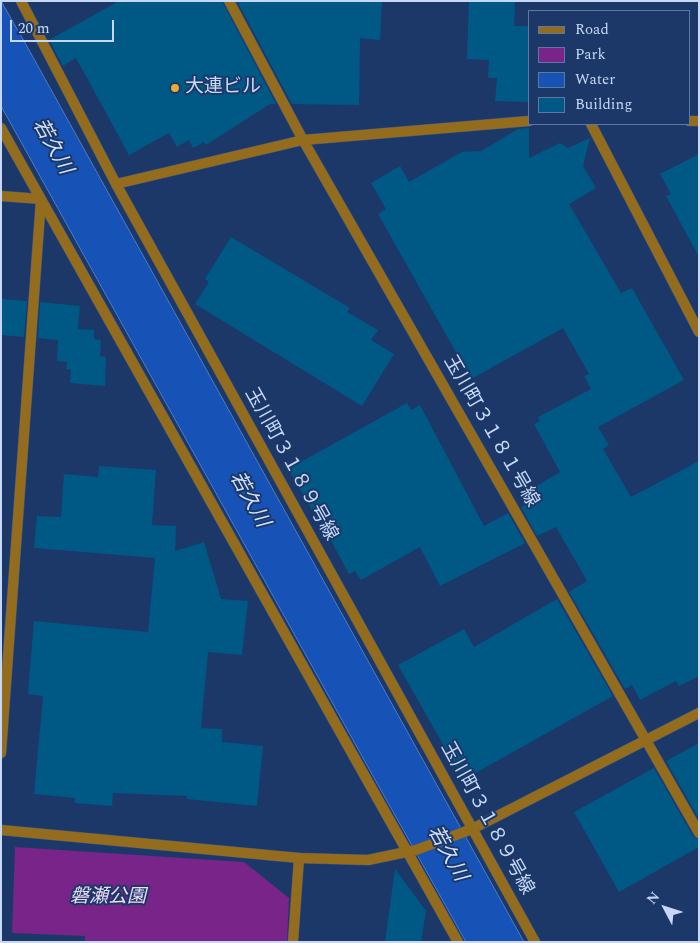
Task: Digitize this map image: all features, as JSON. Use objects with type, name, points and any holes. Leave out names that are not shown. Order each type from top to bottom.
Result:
[{"type":"street","name":"玉川町３１８９号線","points":[[21,1],[116,184],[535,942]]},
{"type":"street","name":"玉川町３１８１号線","points":[[229,1],[303,140],[699,833]]},
{"type":"street","points":[[116,184],[303,140],[528,121]]},
{"type":"street","points":[[592,125],[699,332]]},
{"type":"street","points":[[1,128],[412,851],[458,942]]},
{"type":"street","points":[[1,196],[41,199]]},
{"type":"street","points":[[1,753],[41,199]]},
{"type":"street","points":[[1,830],[299,858],[368,860],[412,851],[472,829],[699,713]]},
{"type":"street","points":[[293,942],[299,858]]},
{"type":"green space","name":"磐瀬公園","points":[[15,847],[244,862],[289,898],[287,942],[85,942],[85,936],[12,933]]},
{"type":"water","name":"若久川","points":[[1,1],[524,942],[466,942],[373,776],[1,106]]},
{"type":"building","name":"大連ビル","points":[[119,1],[222,1],[276,104],[270,104],[206,145],[204,142],[193,148],[189,140],[177,147],[169,133],[129,155],[76,58],[63,66],[49,40]]},
{"type":"building","points":[[237,1],[382,1],[380,40],[360,38],[359,105],[292,104]]},
{"type":"building","points":[[469,1],[515,1],[514,26],[528,26],[528,102],[495,101],[497,78],[488,78],[489,60],[467,59]]},
{"type":"building","points":[[529,128],[529,158],[560,143],[568,148],[590,138],[583,166],[596,188],[569,204],[621,293],[632,288],[684,380],[598,427],[609,445],[603,449],[631,497],[699,461],[699,676],[679,686],[676,681],[640,700],[632,685],[625,689],[569,592],[587,581],[556,527],[537,536],[521,507],[539,498],[533,488],[560,472],[534,424],[540,421],[538,417],[591,389],[584,376],[589,374],[563,328],[471,379],[378,214],[386,209],[371,183],[400,166],[409,182],[462,152],[481,151],[518,129]]},
{"type":"building","points":[[699,154],[699,257],[666,196],[671,194],[660,174]]},
{"type":"building","points":[[231,237],[350,308],[347,312],[378,330],[371,340],[394,354],[362,406],[195,304],[209,282],[205,279]]},
{"type":"building","points":[[1,299],[27,301],[24,337],[1,335]]},
{"type":"building","points":[[40,302],[80,306],[78,329],[94,330],[94,339],[101,340],[100,356],[106,357],[105,386],[70,383],[71,370],[66,369],[67,362],[57,361],[58,340],[38,338]]},
{"type":"building","points":[[407,403],[411,410],[420,405],[484,526],[508,513],[525,543],[440,586],[420,547],[361,580],[355,571],[349,574],[315,511],[313,512],[288,469]]},
{"type":"building","points":[[99,466],[156,470],[152,525],[176,526],[175,551],[204,542],[221,599],[248,601],[242,655],[208,652],[201,728],[222,729],[222,742],[263,746],[257,806],[187,799],[187,796],[113,793],[112,806],[75,803],[75,798],[34,794],[43,696],[28,694],[34,621],[148,632],[155,558],[34,548],[37,516],[61,517],[64,474],[98,477]]},
{"type":"building","points":[[557,599],[613,696],[463,780],[398,665],[464,629],[474,647]]},
{"type":"building","points":[[699,743],[699,819],[666,761]]},
{"type":"building","points":[[654,768],[693,836],[699,840],[699,847],[619,892],[574,812]]},
{"type":"building","points":[[395,869],[426,911],[421,942],[385,942]]},
{"type":"place","name":"大連ビル","points":[[175,88]]}]
